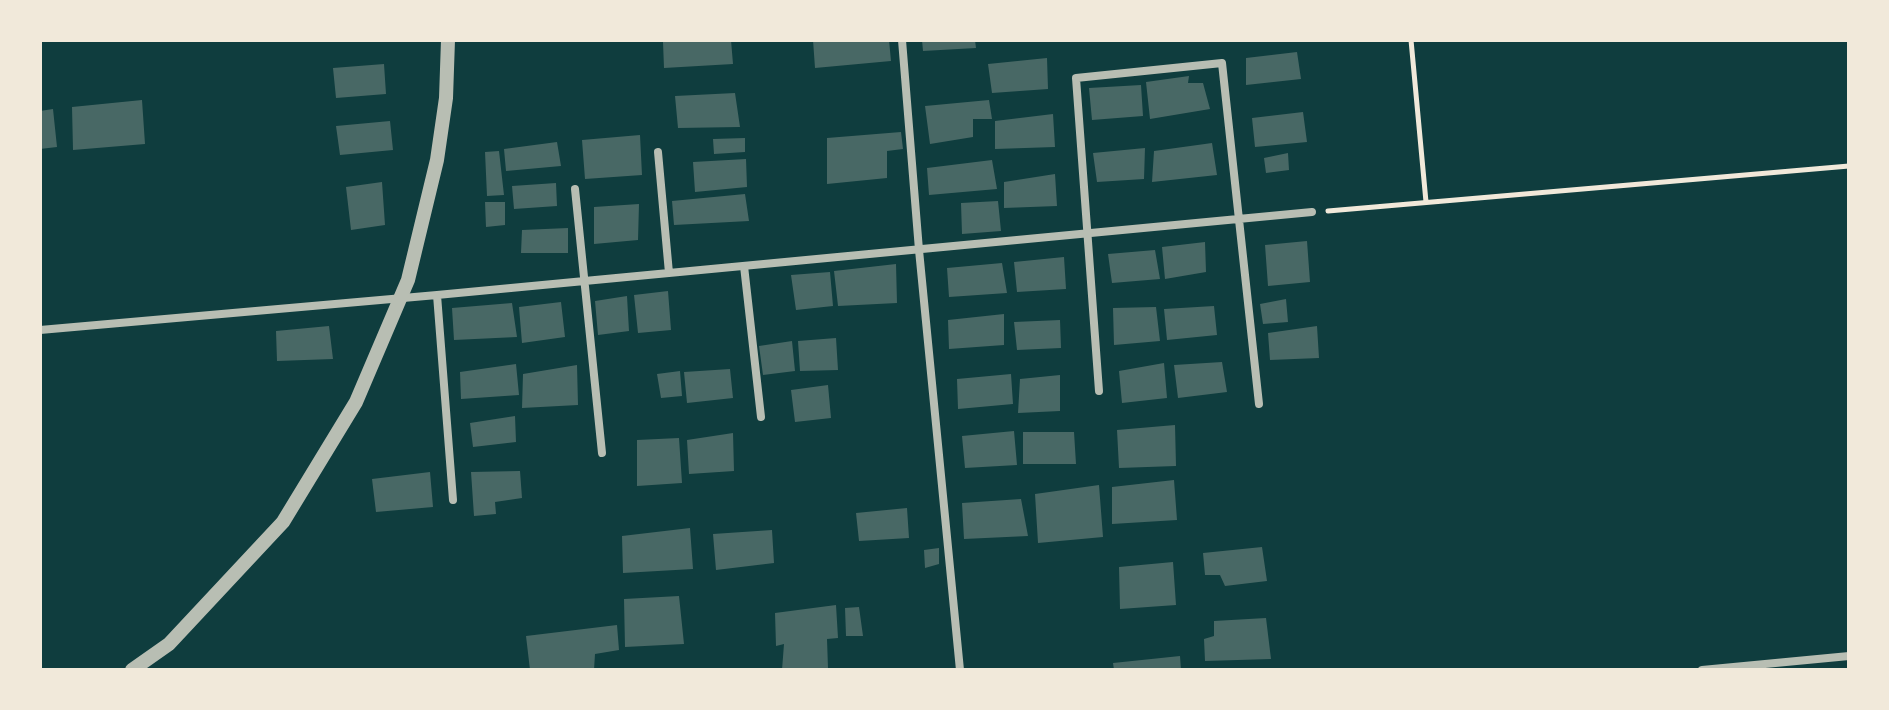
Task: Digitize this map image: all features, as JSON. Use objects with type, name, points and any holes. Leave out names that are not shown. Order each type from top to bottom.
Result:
[{"type":"street","points":[[132,670],[169,644],[283,522],[356,402],[408,280],[437,160],[446,98],[448,40]]},
{"type":"street","points":[[902,40],[960,670]]},
{"type":"street","points":[[1099,391],[1076,78],[1222,63],[1259,404]]},
{"type":"street","points":[[658,152],[669,273]]},
{"type":"street","points":[[575,189],[602,453]]},
{"type":"street","points":[[40,330],[1312,212]]},
{"type":"street","points":[[744,266],[761,417]]},
{"type":"street","points":[[437,295],[453,500]]},
{"type":"street","points":[[1702,670],[1849,656]]},
{"type":"path","points":[[1411,40],[1426,202]]},
{"type":"path","points":[[1312,212],[1849,166]]},
{"type":"building","points":[[731,40],[733,64],[664,68],[663,42]]},
{"type":"building","points":[[813,40],[889,40],[891,61],[815,68]]},
{"type":"building","points":[[922,40],[975,40],[976,48],[923,51]]},
{"type":"building","points":[[1297,52],[1301,79],[1246,85],[1246,58]]},
{"type":"building","points":[[1047,58],[1048,89],[992,93],[988,64]]},
{"type":"building","points":[[384,64],[386,94],[336,98],[333,68]]},
{"type":"building","points":[[1189,76],[1188,83],[1203,83],[1210,109],[1150,119],[1146,82]]},
{"type":"building","points":[[1141,85],[1143,116],[1092,120],[1089,88]]},
{"type":"building","points":[[735,93],[740,127],[678,128],[675,96]]},
{"type":"building","points":[[142,100],[145,144],[73,150],[72,107]]},
{"type":"building","points":[[989,100],[992,119],[973,119],[973,137],[930,144],[925,106]]},
{"type":"building","points":[[53,109],[57,147],[40,149],[40,111]]},
{"type":"building","points":[[1303,112],[1307,142],[1255,147],[1252,118]]},
{"type":"building","points":[[1053,114],[1055,147],[995,149],[995,121]]},
{"type":"building","points":[[390,121],[393,150],[340,155],[336,126]]},
{"type":"building","points":[[901,132],[903,149],[887,151],[887,178],[827,184],[827,138]]},
{"type":"building","points":[[640,135],[642,175],[585,179],[582,140]]},
{"type":"building","points":[[745,138],[745,152],[714,154],[713,139]]},
{"type":"building","points":[[557,142],[561,166],[506,171],[504,149]]},
{"type":"building","points":[[1212,143],[1217,175],[1152,182],[1154,151]]},
{"type":"building","points":[[1145,148],[1144,179],[1097,182],[1093,153]]},
{"type":"building","points":[[499,151],[504,195],[487,196],[485,152]]},
{"type":"building","points":[[1288,153],[1289,170],[1266,173],[1264,158]]},
{"type":"building","points":[[746,159],[747,187],[695,192],[693,162]]},
{"type":"building","points":[[992,160],[997,189],[929,195],[927,168]]},
{"type":"building","points":[[1055,174],[1057,206],[1004,208],[1004,182]]},
{"type":"building","points":[[382,182],[385,225],[351,230],[346,187]]},
{"type":"building","points":[[556,183],[557,206],[514,209],[512,186]]},
{"type":"building","points":[[745,194],[749,221],[674,225],[672,201]]},
{"type":"building","points":[[998,201],[1001,231],[962,234],[961,203]]},
{"type":"building","points":[[485,202],[505,202],[505,225],[486,227]]},
{"type":"building","points":[[639,204],[638,240],[594,244],[594,207]]},
{"type":"building","points":[[568,228],[568,253],[521,253],[522,230]]},
{"type":"building","points":[[1307,241],[1310,282],[1268,286],[1265,245]]},
{"type":"building","points":[[1205,242],[1206,272],[1165,279],[1162,247]]},
{"type":"building","points":[[1155,250],[1160,279],[1112,283],[1108,254]]},
{"type":"building","points":[[1064,257],[1066,289],[1017,292],[1014,262]]},
{"type":"building","points":[[1002,263],[1007,293],[949,297],[947,268]]},
{"type":"building","points":[[896,264],[897,303],[838,306],[834,271]]},
{"type":"building","points":[[830,272],[833,306],[796,310],[791,275]]},
{"type":"building","points":[[668,291],[671,330],[638,333],[634,295]]},
{"type":"building","points":[[627,296],[629,331],[598,335],[595,301]]},
{"type":"building","points":[[1286,299],[1288,322],[1263,324],[1260,304]]},
{"type":"building","points":[[561,302],[565,337],[522,343],[519,307]]},
{"type":"building","points":[[512,303],[517,337],[454,340],[452,308]]},
{"type":"building","points":[[1214,306],[1217,335],[1167,340],[1164,309]]},
{"type":"building","points":[[1156,307],[1160,341],[1114,345],[1113,308]]},
{"type":"building","points":[[1004,314],[1004,345],[949,349],[948,320]]},
{"type":"building","points":[[1060,320],[1061,348],[1017,350],[1014,322]]},
{"type":"building","points":[[329,326],[333,359],[277,361],[276,331]]},
{"type":"building","points":[[1317,326],[1319,358],[1270,360],[1268,333]]},
{"type":"building","points":[[836,338],[838,370],[800,371],[798,341]]},
{"type":"building","points":[[792,341],[795,371],[763,375],[759,346]]},
{"type":"building","points":[[1222,362],[1227,392],[1178,398],[1174,365]]},
{"type":"building","points":[[1164,363],[1167,398],[1122,403],[1119,371]]},
{"type":"building","points":[[516,364],[519,395],[461,399],[460,372]]},
{"type":"building","points":[[577,365],[578,405],[522,408],[523,374]]},
{"type":"building","points":[[730,369],[733,398],[687,403],[684,372]]},
{"type":"building","points":[[680,371],[682,396],[661,398],[657,374]]},
{"type":"building","points":[[1011,374],[1013,404],[958,409],[957,379]]},
{"type":"building","points":[[1060,375],[1060,411],[1018,413],[1020,379]]},
{"type":"building","points":[[828,385],[831,418],[795,422],[791,390]]},
{"type":"building","points":[[515,416],[516,442],[473,447],[470,423]]},
{"type":"building","points":[[1175,425],[1176,466],[1119,468],[1117,430]]},
{"type":"building","points":[[1014,431],[1017,465],[965,468],[962,436]]},
{"type":"building","points":[[1023,432],[1074,432],[1076,464],[1023,464]]},
{"type":"building","points":[[733,433],[734,471],[689,474],[687,440]]},
{"type":"building","points":[[679,438],[682,483],[637,486],[637,440]]},
{"type":"building","points":[[520,471],[522,498],[495,502],[496,514],[474,516],[471,472]]},
{"type":"building","points":[[430,472],[433,507],[376,512],[372,479]]},
{"type":"building","points":[[1174,480],[1177,520],[1112,524],[1112,487]]},
{"type":"building","points":[[1099,485],[1103,537],[1038,543],[1035,494]]},
{"type":"building","points":[[1021,499],[1028,536],[964,539],[962,503]]},
{"type":"building","points":[[907,508],[909,538],[859,541],[856,513]]},
{"type":"building","points":[[690,528],[693,569],[623,573],[622,536]]},
{"type":"building","points":[[772,530],[774,563],[716,570],[713,534]]},
{"type":"building","points":[[1262,547],[1267,581],[1225,586],[1220,575],[1205,575],[1203,553]]},
{"type":"building","points":[[939,548],[939,564],[925,568],[924,550]]},
{"type":"building","points":[[1173,562],[1176,605],[1120,609],[1119,567]]},
{"type":"building","points":[[679,596],[684,644],[625,647],[624,599]]},
{"type":"building","points":[[836,605],[838,638],[827,639],[828,668],[782,670],[784,644],[776,646],[775,613]]},
{"type":"building","points":[[859,607],[863,636],[846,636],[845,608]]},
{"type":"building","points":[[1266,618],[1271,659],[1205,661],[1204,639],[1214,636],[1214,621]]},
{"type":"building","points":[[617,625],[619,650],[595,654],[594,670],[530,670],[526,636]]},
{"type":"building","points":[[1180,656],[1181,670],[1114,670],[1113,663]]}]
